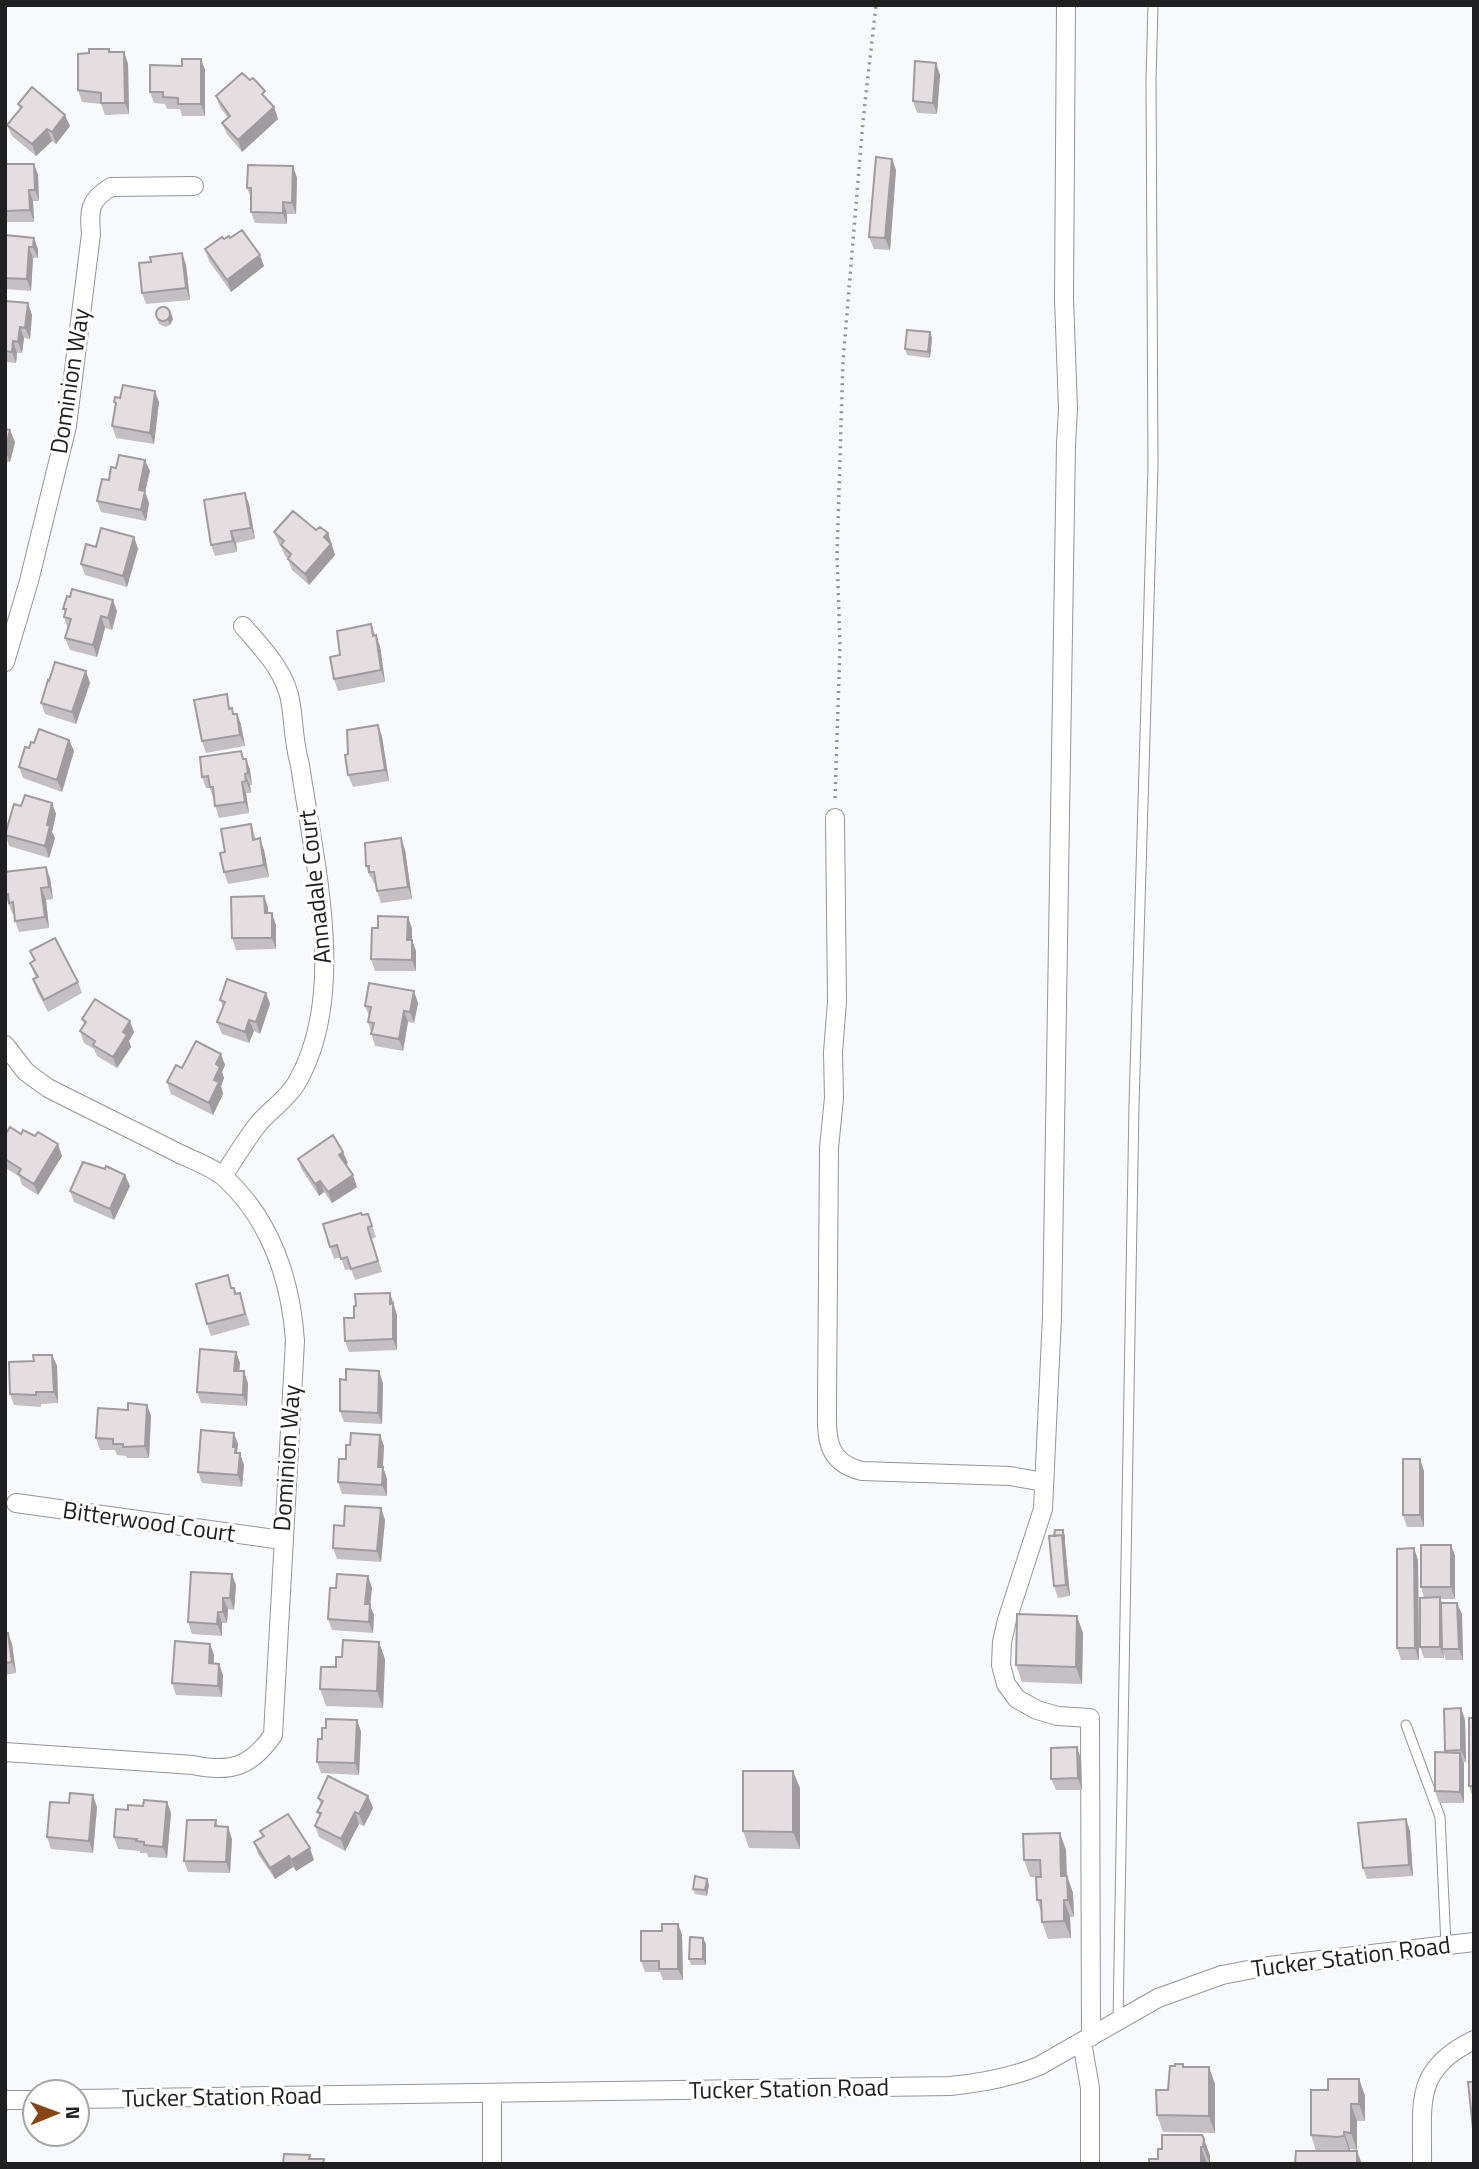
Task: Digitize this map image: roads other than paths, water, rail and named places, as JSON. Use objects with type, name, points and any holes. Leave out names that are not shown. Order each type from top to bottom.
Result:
[{"type":"street","points":[[1066,5],[1064,299],[1068,409],[1052,1316],[1043,1509],[1007,1620],[1001,1665],[1006,1684],[1017,1699],[1037,1710],[1058,1716],[1090,1718],[1086,2039],[1090,2088],[1090,2164]]},
{"type":"street","name":"Dominion Way","points":[[5,662],[29,581],[67,426],[92,234],[90,216],[93,203],[111,187],[194,186]]},
{"type":"street","name":"Annadale Court","points":[[223,1176],[260,1122],[282,1102],[296,1084],[307,1060],[317,1028],[325,952],[318,886],[300,765],[295,749],[291,702],[282,677],[243,626]]},
{"type":"street","points":[[835,818],[836,1002],[834,1098],[829,1148],[827,1402],[827,1436],[831,1449],[836,1458],[844,1464],[862,1471],[1010,1476],[1044,1482]]},
{"type":"street","name":"Dominion Way","points":[[5,1045],[26,1072],[48,1088],[223,1176],[248,1203],[268,1236],[284,1272],[293,1309],[295,1341],[273,1735],[262,1750],[248,1761],[230,1768],[210,1769],[193,1765],[5,1752]]},
{"type":"street","name":"Bitterwood Court","points":[[16,1503],[282,1540]]},
{"type":"street","name":"Tucker Station Road","points":[[91,2099],[950,2086],[981,2083],[1022,2073],[1176,1990],[1222,1975],[1269,1966],[1474,1942]]},
{"type":"street","points":[[1422,2164],[1425,2087],[1439,2062],[1453,2050],[1474,2040]]},
{"type":"street","points":[[492,2093],[492,2164]]},
{"type":"lane","points":[[1118,2021],[1134,1105],[1153,467],[1153,5]]},
{"type":"lane","points":[[1406,1725],[1440,1817],[1446,1945]]}]
